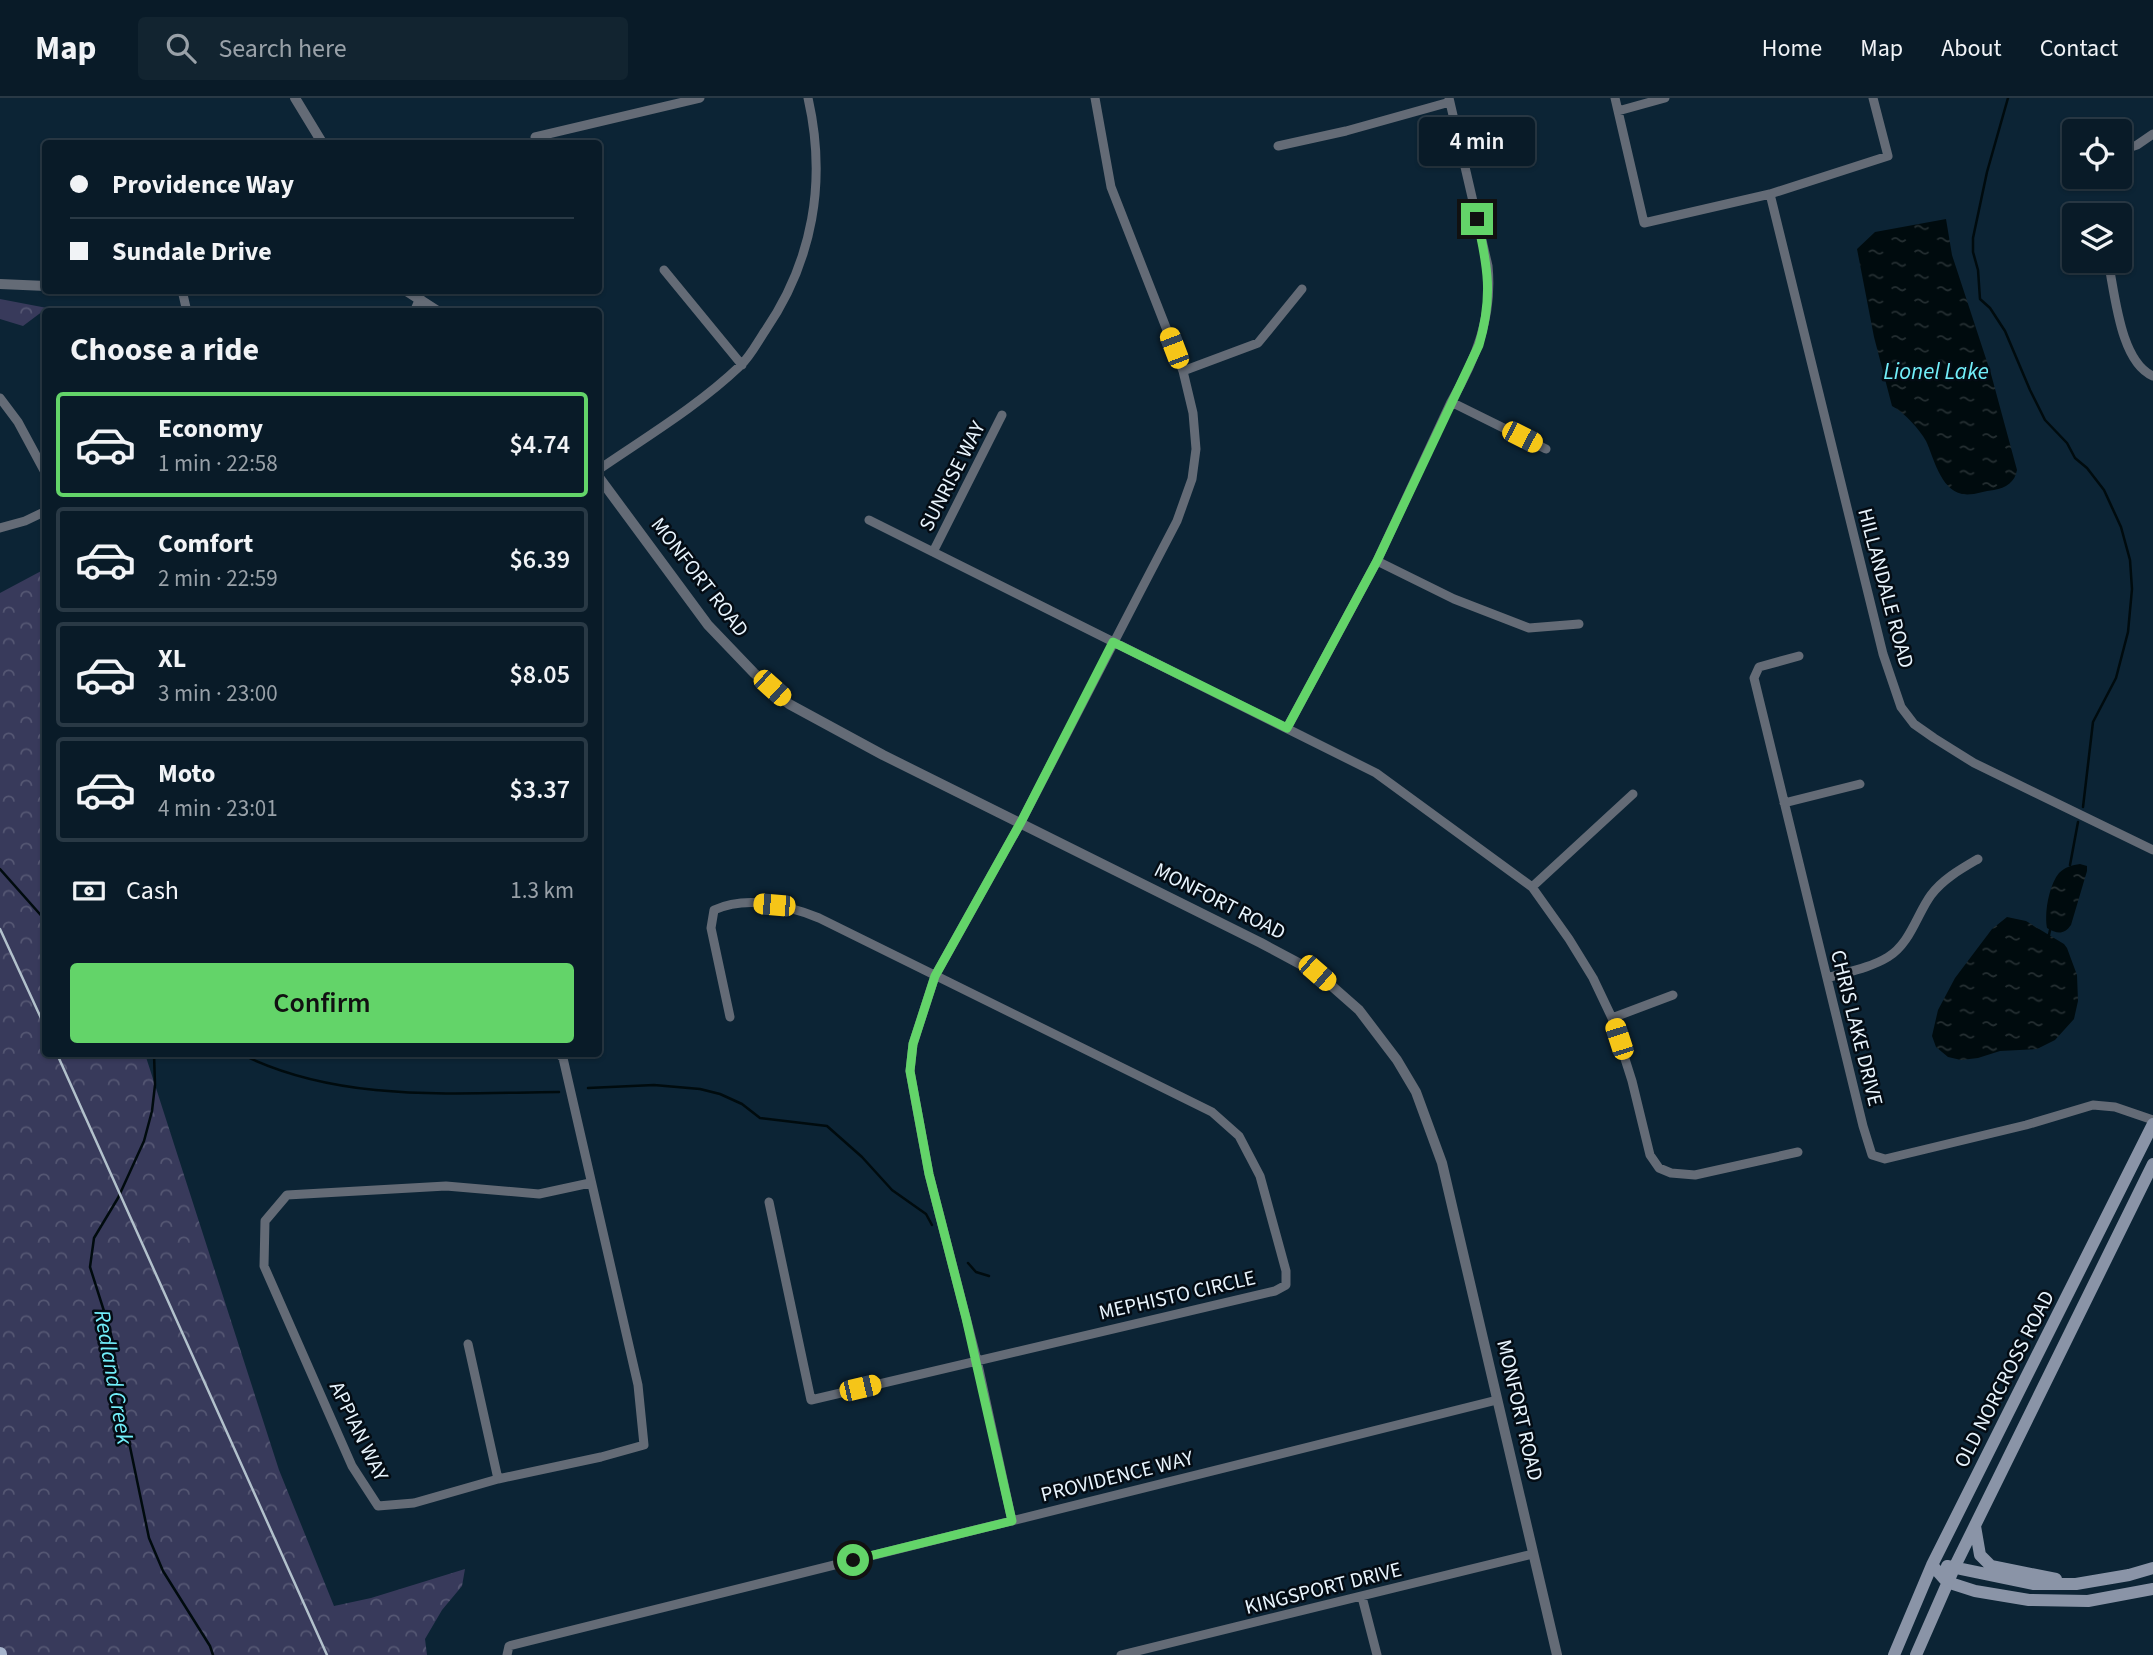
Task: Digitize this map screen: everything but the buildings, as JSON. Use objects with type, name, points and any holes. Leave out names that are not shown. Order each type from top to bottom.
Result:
[{"type":"main road","name":"OLD NORCROSS ROAD","points":[[1894,1655],[1932,1565],[2153,1122]]},
{"type":"main road","name":"OLD NORCROSS ROAD","points":[[1916,1655],[1947,1582],[2153,1164]]},
{"type":"main road","points":[[1975,1525],[1980,1555],[1991,1566],[2076,1584]]},
{"type":"main road","points":[[1932,1565],[1955,1566],[2034,1584],[2076,1584],[2153,1568]]},
{"type":"main road","points":[[1932,1565],[1947,1582],[1985,1593],[2046,1602],[2088,1601],[2153,1589]]},
{"type":"street","points":[[295,98],[321,140]]},
{"type":"street","points":[[535,137],[700,98]]},
{"type":"street","points":[[602,467],[696,402],[743,365],[783,304],[810,238],[816,190],[814,125],[807,98]]},
{"type":"street","points":[[1012,1521],[976,1360],[929,1174],[910,1071],[913,1044],[935,976],[1021,822],[1177,521],[1192,479],[1196,449],[1193,413],[1183,371],[1111,187],[1095,98]]},
{"type":"street","points":[[1615,98],[1644,223],[1770,194],[1888,156],[1873,98]]},
{"type":"street","points":[[1618,111],[1665,98]]},
{"type":"street","points":[[1278,146],[1346,131],[1449,100],[1488,266],[1489,286],[1487,315],[1479,345],[1377,561],[1287,728]]},
{"type":"street","points":[[2132,147],[2153,134]]},
{"type":"street","name":"HILLANDALE ROAD","points":[[1770,194],[1882,654],[1901,707],[1914,724],[1974,763],[2153,850]]},
{"type":"street","points":[[664,270],[743,365]]},
{"type":"street","points":[[2111,273],[2126,344],[2138,365],[2153,376]]},
{"type":"street","points":[[0,284],[42,286]]},
{"type":"street","points":[[1183,371],[1258,343],[1302,289]]},
{"type":"street","points":[[420,294],[435,308]]},
{"type":"street","points":[[0,398],[18,422],[42,467]]},
{"type":"street","points":[[1451,402],[1546,449]]},
{"type":"street","name":"SUNRISE WAY","points":[[933,552],[1002,415]]},
{"type":"street","name":"MONFORT ROAD","points":[[602,481],[708,625],[754,673],[789,704],[1317,973],[1359,1010],[1397,1060],[1416,1092],[1442,1163],[1557,1655]]},
{"type":"street","points":[[0,528],[42,513]]},
{"type":"street","points":[[869,520],[1376,773],[1532,887],[1593,978],[1612,1018],[1632,1081],[1650,1155],[1659,1168],[1671,1173],[1695,1175],[1798,1152]]},
{"type":"street","points":[[1377,561],[1454,599],[1529,628],[1580,624]]},
{"type":"street","name":"CHRIS LAKE DRIVE","points":[[1799,656],[1759,667],[1754,678],[1872,1156],[1885,1158],[2026,1125],[2093,1105],[2115,1107],[2153,1122]]},
{"type":"street","points":[[1784,803],[1860,784]]},
{"type":"street","points":[[1532,887],[1633,794]]},
{"type":"street","points":[[1827,978],[1890,956],[1903,943],[1940,884],[1978,859]]},
{"type":"street","name":"MEPHISTO CIRCLE","points":[[730,1017],[710,928],[714,910],[722,906],[752,903],[795,908],[819,918],[1212,1112],[1239,1136],[1260,1176],[1286,1271],[1286,1285],[1275,1291],[811,1400],[769,1202]]},
{"type":"street","points":[[1612,1018],[1673,995]]},
{"type":"street","name":"APPIAN WAY","points":[[563,1057],[638,1385],[643,1445],[498,1479],[414,1503],[378,1506],[352,1466],[264,1266],[265,1221],[286,1195],[446,1186],[539,1194],[590,1183]]},
{"type":"street","points":[[468,1344],[498,1479]]},
{"type":"street","name":"PROVIDENCE WAY","points":[[506,1655],[509,1646],[1497,1400]]},
{"type":"street","name":"KINGSPORT DRIVE","points":[[1121,1655],[1533,1554]]},
{"type":"street","points":[[1363,1597],[1377,1655]]},
{"type":"green space","points":[[0,299],[47,308],[42,308],[42,312],[23,326],[0,319]]},
{"type":"green space","points":[[42,571],[42,1057],[146,1057],[279,1470],[334,1606],[371,1598],[465,1569],[462,1586],[442,1610],[425,1639],[427,1655],[0,1655],[0,593]]},
{"type":"water","name":"Lionel Lake","points":[[1946,219],[1952,255],[1991,374],[2017,470],[2012,481],[2006,486],[1970,494],[1962,494],[1948,486],[1916,426],[1892,406],[1874,337],[1857,249],[1875,232]]},
{"type":"water","points":[[2080,864],[2087,866],[2087,871],[2071,925],[2063,932],[2047,928],[2048,899],[2055,878],[2061,871]]},
{"type":"water","points":[[2007,917],[2026,921],[2067,948],[2077,975],[2078,1001],[2074,1019],[2055,1040],[2037,1049],[2000,1051],[1961,1060],[1948,1057],[1936,1047],[1932,1036],[1938,1010],[1955,978],[1992,929]]},
{"type":"waterway","points":[[2008,98],[1987,172],[1973,238],[1980,299],[1990,308],[2005,331],[2045,420],[2104,490],[2121,527],[2130,560],[2132,589],[2128,632],[2116,678],[2093,722],[2083,807]]},
{"type":"waterway","points":[[2070,865],[2078,822]]},
{"type":"waterway","name":"Redland Creek","points":[[0,869],[42,916]]},
{"type":"waterway","points":[[2049,935],[2050,930]]},
{"type":"waterway","name":"Redland Creek","points":[[154,1057],[152,1111],[144,1141],[118,1198],[94,1238],[90,1267],[110,1330],[114,1349],[115,1400],[129,1442],[149,1538],[163,1571],[213,1655]]},
{"type":"waterway","points":[[248,1057],[278,1070],[356,1088],[437,1093],[559,1092]]},
{"type":"waterway","points":[[588,1088],[654,1085],[700,1089],[742,1104],[760,1118],[827,1126],[862,1157],[892,1190],[926,1214],[932,1225]]},
{"type":"waterway","points":[[968,1263],[976,1272],[989,1276]]},
{"type":"railway","points":[[0,929],[42,1020]]},
{"type":"railway","points":[[58,1057],[327,1655]]},
{"type":"route","points":[[853,1560],[1012,1521],[966,1318],[929,1174],[910,1071],[913,1044],[935,976],[1021,822],[1113,642],[1287,728],[1377,561],[1479,345],[1486,322],[1489,279],[1477,219]]}]
